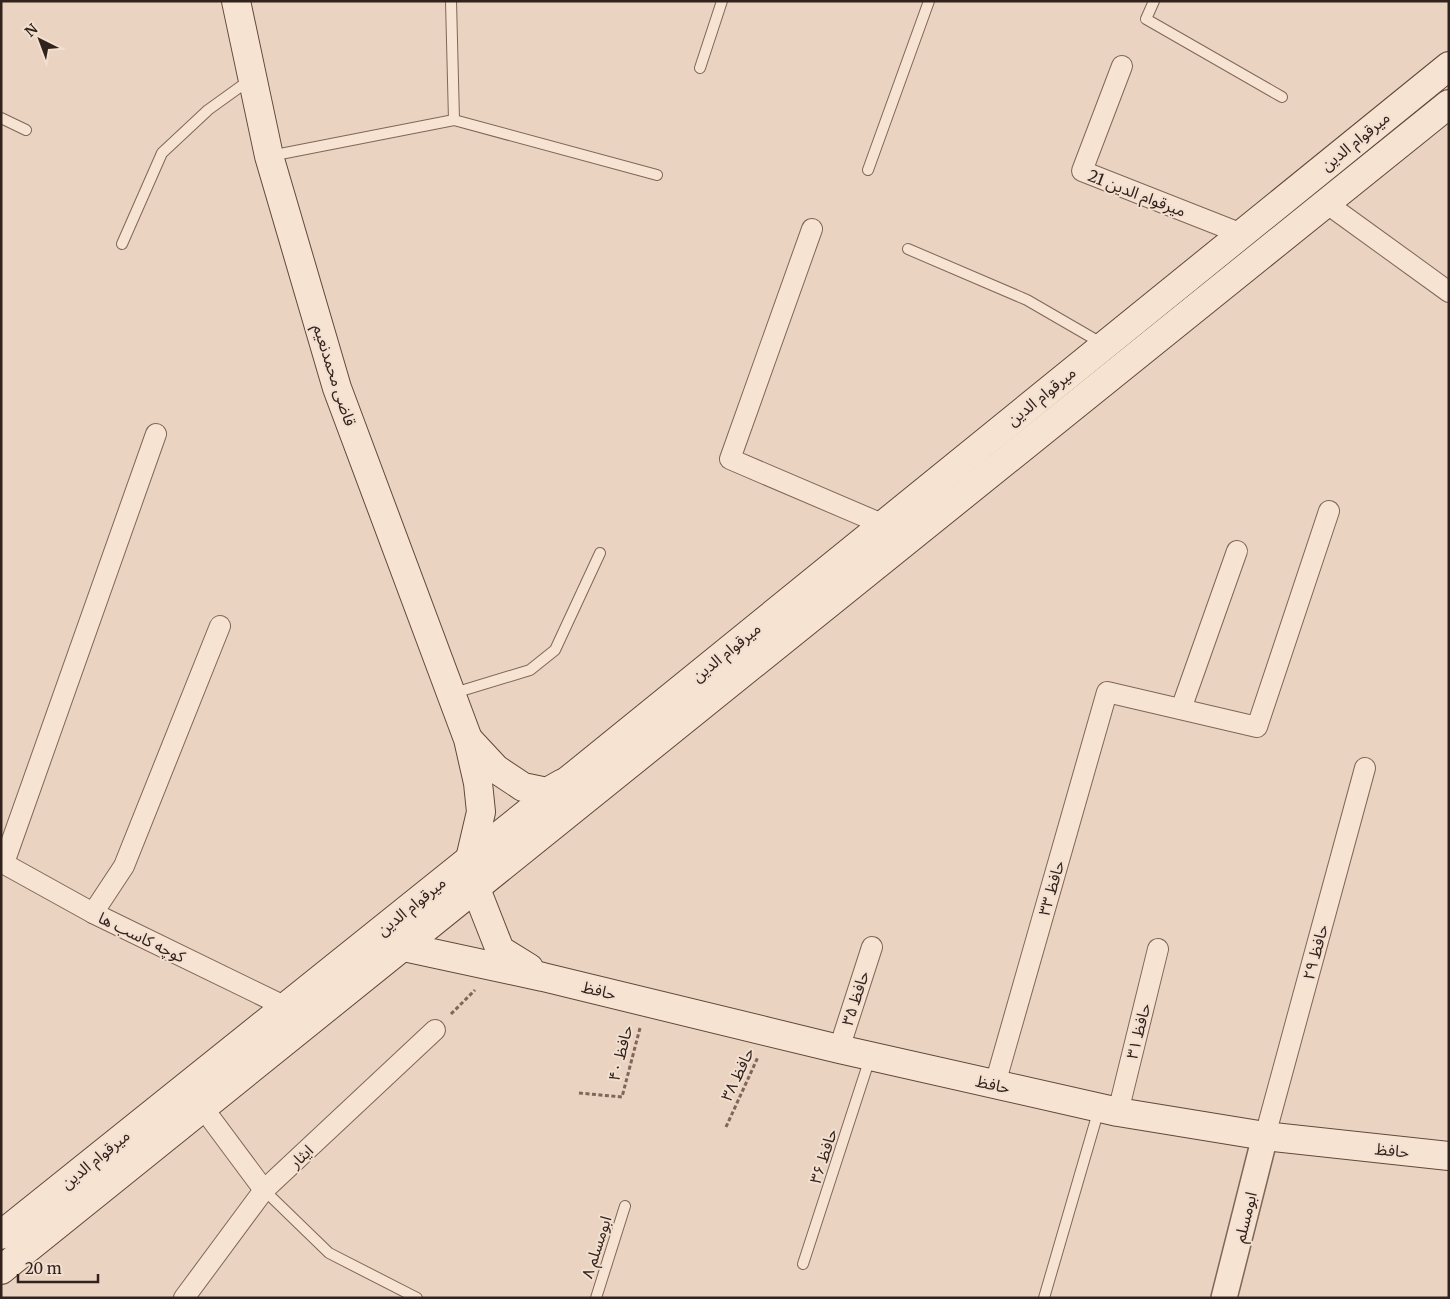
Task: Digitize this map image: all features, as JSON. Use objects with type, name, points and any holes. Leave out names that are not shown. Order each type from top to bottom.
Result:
[{"type":"main road","name":"قاضی محمدنعیم","points":[[236,1],[269,156],[337,388],[468,739],[478,783],[481,812],[470,859]]},
{"type":"main road","name":"میرقوام الدین","points":[[1,1235],[571,778],[1449,66]]},
{"type":"main road","name":"میرقوام الدین","points":[[1,1270],[476,890],[1449,104]]},
{"type":"main road","points":[[882,524],[902,546]]},
{"type":"main road","name":"قاضی محمدنعیم","points":[[468,739],[496,769],[523,786],[546,792],[571,778]]},
{"type":"main road","points":[[476,890],[500,950],[543,977]]},
{"type":"main road","name":"حافظ","points":[[404,947],[543,977],[839,1049],[1108,1110],[1265,1136],[1449,1156]]},
{"type":"main road","points":[[132,1130],[132,1142],[140,1152],[146,1154]]},
{"type":"main road","points":[[77,1174],[85,1175],[91,1180],[94,1187],[93,1194],[88,1200]]},
{"type":"street","name":"میرقوام الدین 21","points":[[1122,66],[1082,172],[1242,234]]},
{"type":"street","points":[[1326,203],[1449,292]]},
{"type":"street","points":[[812,229],[730,460],[882,524]]},
{"type":"street","points":[[3,863],[156,434]]},
{"type":"street","points":[[1237,552],[1180,709],[1257,727],[1329,511]]},
{"type":"street","points":[[93,913],[124,866],[220,626]]},
{"type":"street","name":"حافظ ۳۳","points":[[995,1084],[1108,692],[1180,709]]},
{"type":"street","name":"حافظ ۲۹","points":[[1265,1136],[1365,768]]},
{"type":"street","name":"کوچه کاسب ها","points":[[3,863],[93,913],[286,1007]]},
{"type":"street","name":"حافظ ۳۵","points":[[839,1049],[872,947]]},
{"type":"street","name":"حافظ ۳۱","points":[[1108,1110],[1158,949]]},
{"type":"street","name":"ایثار","points":[[184,1298],[264,1190],[435,1030]]},
{"type":"street","points":[[203,1108],[264,1190]]},
{"type":"street","name":"ابومسلم","points":[[1224,1298],[1265,1136]]},
{"type":"lane","points":[[452,1],[454,120]]},
{"type":"lane","points":[[700,68],[722,1]]},
{"type":"lane","points":[[868,170],[929,1]]},
{"type":"lane","points":[[1154,1],[1146,19],[1282,97]]},
{"type":"lane","points":[[122,244],[162,153],[208,110],[252,79]]},
{"type":"lane","points":[[1,118],[26,130]]},
{"type":"lane","points":[[269,156],[454,120],[657,175]]},
{"type":"lane","points":[[908,249],[1027,300],[1105,345]]},
{"type":"lane","points":[[450,694],[530,670],[555,650],[600,553]]},
{"type":"lane","name":"حافظ ۳۶","points":[[803,1264],[871,1056]]},
{"type":"lane","points":[[1044,1298],[1108,1110]]},
{"type":"lane","points":[[264,1190],[329,1253],[416,1298]]},
{"type":"lane","name":"ابومسلم ۸","points":[[596,1298],[625,1206]]},
{"type":"path","points":[[435,1030],[499,967]]},
{"type":"path","name":"حافظ ۴۰","points":[[579,1093],[622,1097],[646,1002]]},
{"type":"path","name":"حافظ ۳۸","points":[[726,1127],[770,1032]]}]
